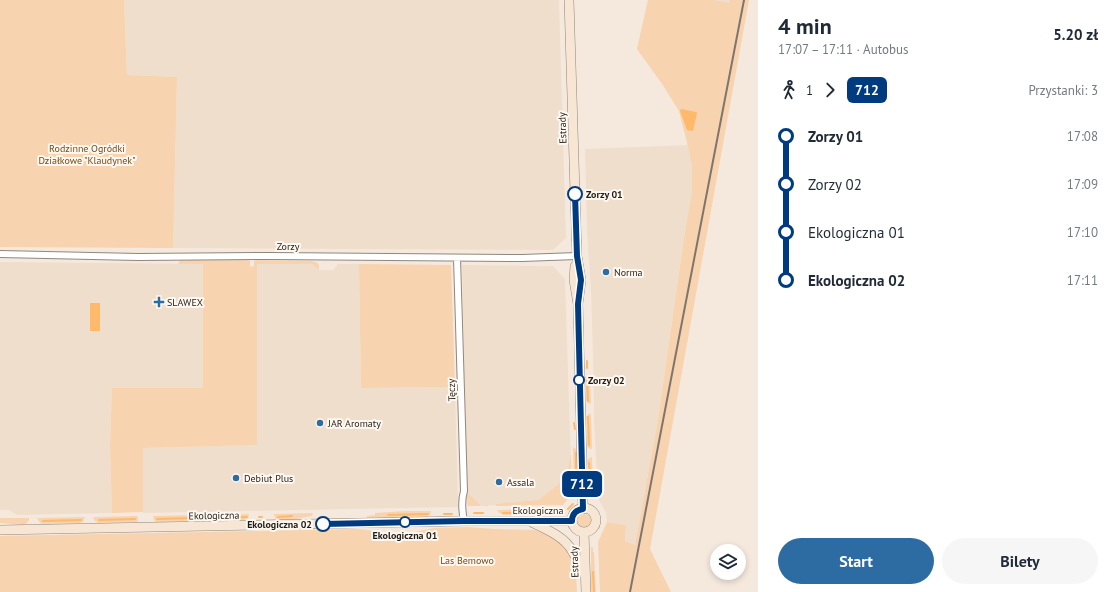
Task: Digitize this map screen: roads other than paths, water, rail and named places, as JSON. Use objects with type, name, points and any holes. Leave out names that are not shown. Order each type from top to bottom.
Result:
[{"type":"street","name":"Estrady","points":[[569,0],[577,256],[574,280],[578,304],[583,509]]},
{"type":"street","name":"Zorzy","points":[[0,254],[138,257],[270,256],[552,258],[577,256]]},
{"type":"street","name":"Tęczy","points":[[457,258],[464,491],[462,497],[462,510],[464,521]]},
{"type":"street","points":[[583,509],[587,509],[591,512],[594,515],[595,520],[595,524],[592,528],[584,532],[576,530],[572,521],[575,512],[583,509]]},
{"type":"street","name":"Ekologiczna","points":[[0,530],[464,521],[572,521]]},
{"type":"street","points":[[530,521],[555,533],[566,543],[573,551],[585,575]]},
{"type":"street","name":"Estrady","points":[[584,532],[586,592]]},
{"type":"waterway","points":[[587,361],[587,368]]},
{"type":"waterway","points":[[587,381],[588,401]]},
{"type":"waterway","points":[[588,417],[589,445]]},
{"type":"waterway","points":[[574,423],[575,429]]},
{"type":"waterway","points":[[576,453],[576,488]]},
{"type":"waterway","points":[[589,463],[590,477]]},
{"type":"waterway","points":[[568,509],[573,504]]},
{"type":"waterway","points":[[503,513],[550,512]]},
{"type":"waterway","points":[[474,513],[483,513]]},
{"type":"waterway","points":[[388,515],[428,514]]},
{"type":"waterway","points":[[444,514],[452,514]]},
{"type":"waterway","points":[[278,517],[292,516]]},
{"type":"waterway","points":[[207,518],[247,517]]},
{"type":"waterway","points":[[157,519],[192,518]]},
{"type":"waterway","points":[[99,520],[135,519]]},
{"type":"waterway","points":[[43,521],[81,520]]},
{"type":"waterway","points":[[593,572],[594,592]]},
{"type":"railway","points":[[630,592],[744,0]]},
{"type":"place","name":"Zorzy 01","points":[[575,194]]},
{"type":"place","name":"Norma","points":[[606,272]]},
{"type":"place","name":"SLAWEX","points":[[159,302]]},
{"type":"place","name":"Zorzy 02","points":[[579,380]]},
{"type":"place","name":"JAR Aromaty","points":[[320,423]]},
{"type":"place","name":"Debiut Plus","points":[[236,478]]},
{"type":"place","name":"Assala","points":[[499,482]]},
{"type":"place","name":"Ekologiczna 01","points":[[405,522]]},
{"type":"place","name":"Ekologiczna 02","points":[[323,524]]},
{"type":"park label","name":"Rodzinne Ogródki Działkowe \"Klaudynek\"","points":[[87,154]]},
{"type":"park label","name":"Las Bemowo","points":[[467,560]]}]
